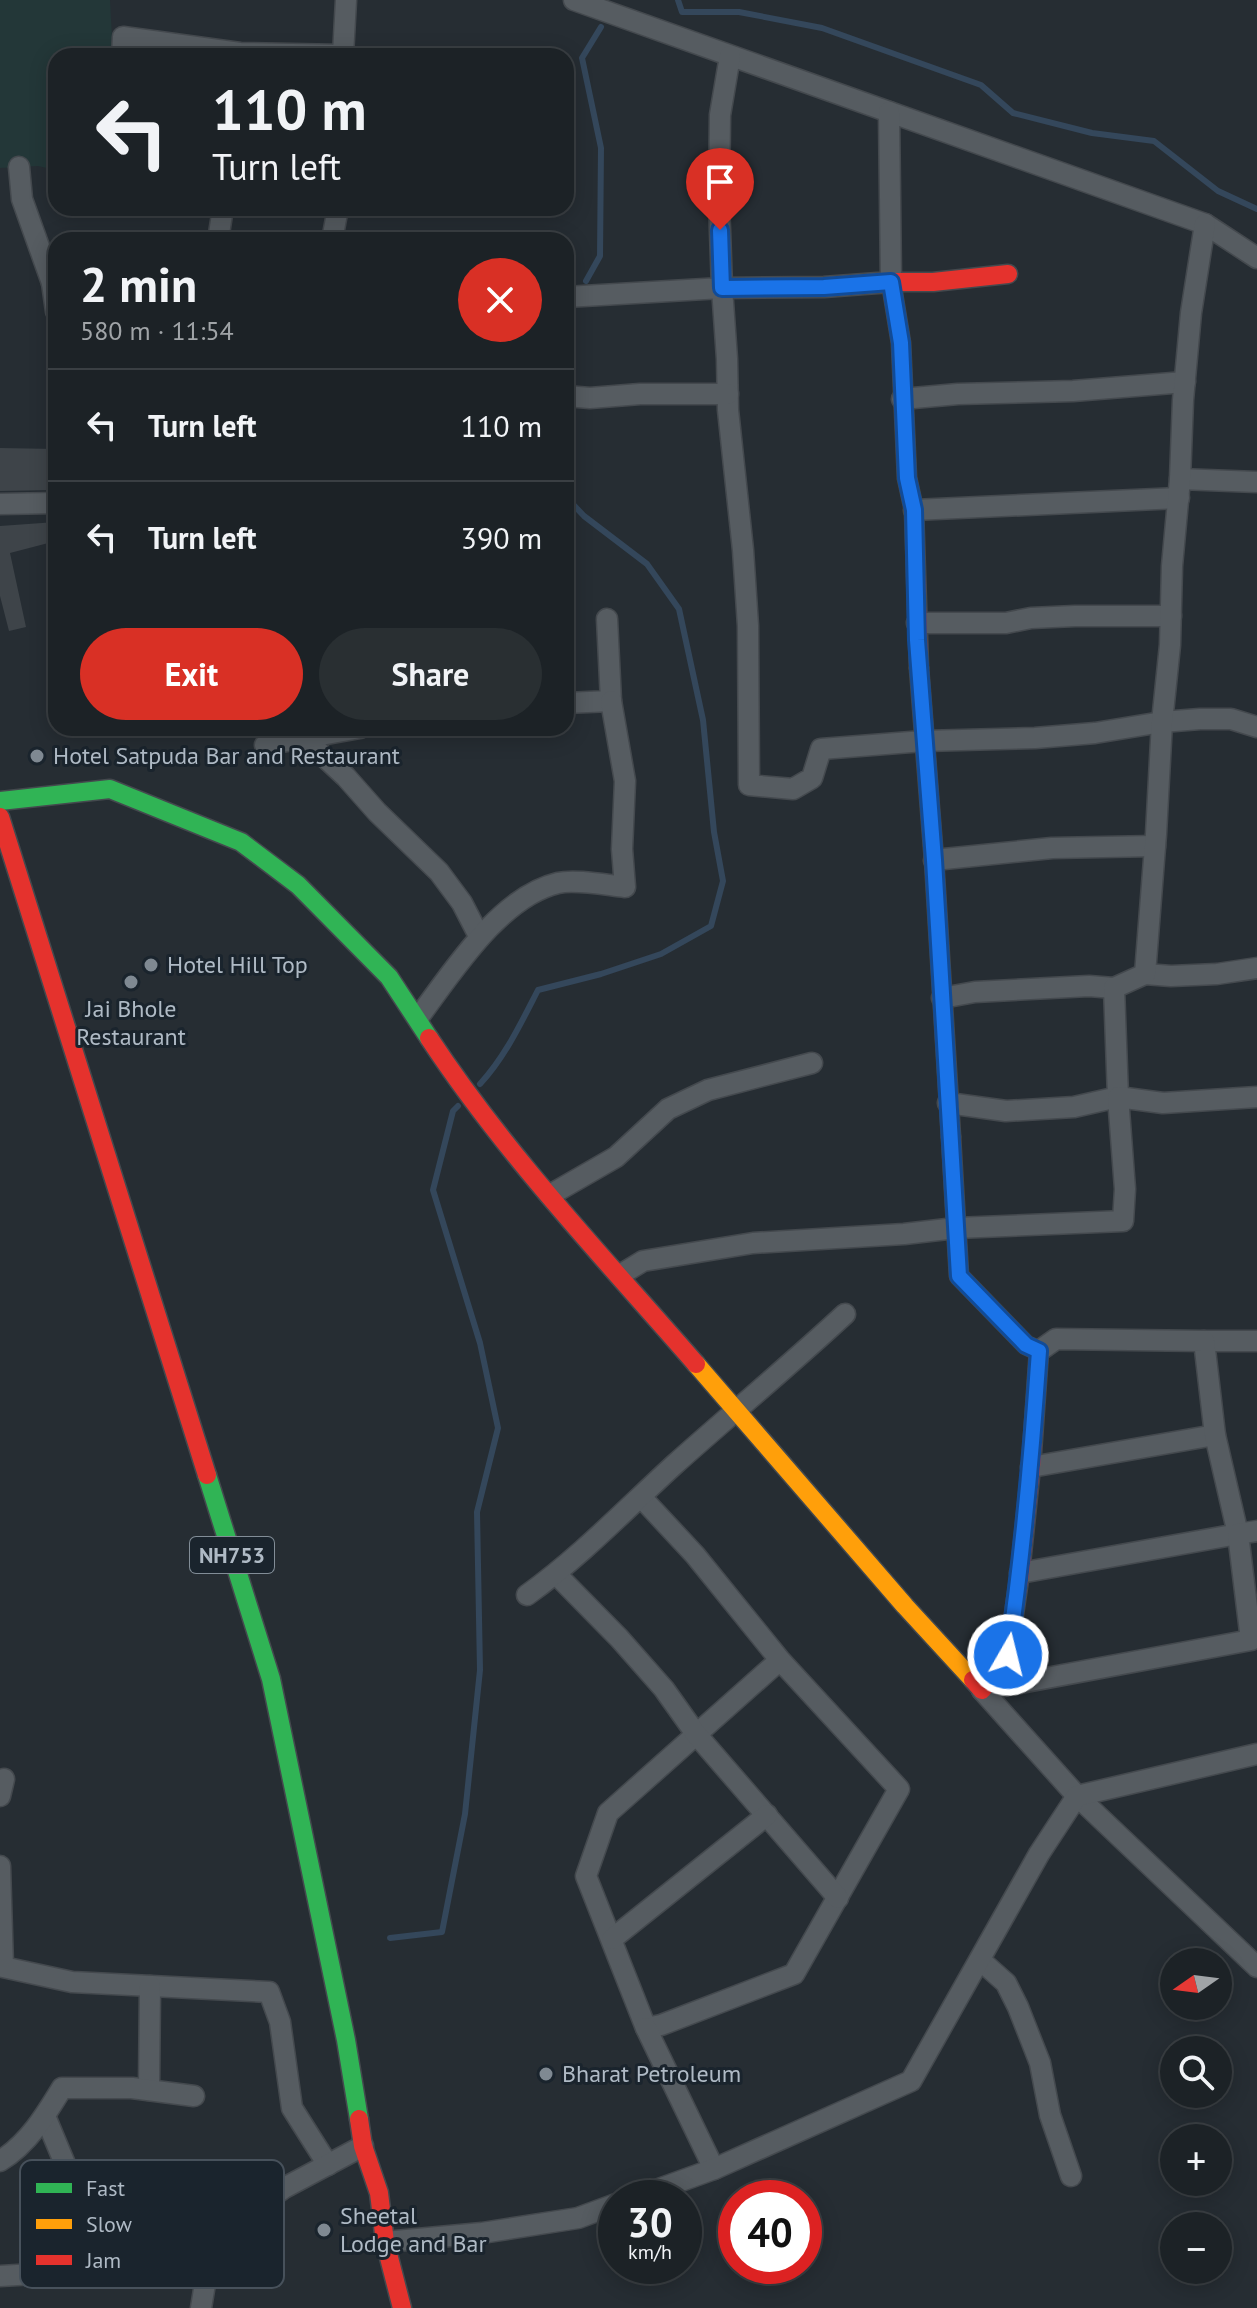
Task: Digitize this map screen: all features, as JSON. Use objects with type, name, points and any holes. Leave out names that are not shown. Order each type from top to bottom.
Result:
[{"type":"main road","points":[[0,801],[110,789],[241,842],[298,885],[389,977],[459,1083],[550,1195],[905,1606],[982,1690],[1008,1655],[1031,1467],[1039,1351],[1026,1345],[959,1276],[917,623],[914,510],[907,478],[901,343],[891,282],[933,282],[1008,274]]},
{"type":"main road","name":"NH753","points":[[0,817],[271,1679],[346,2040],[363,2146],[379,2193],[385,2242],[402,2308]]},
{"type":"street","points":[[343,48],[346,0]]},
{"type":"street","points":[[574,0],[1205,224],[1257,258]]},
{"type":"street","points":[[122,48],[123,37],[199,48]]},
{"type":"street","points":[[730,56],[720,115],[719,202],[728,394],[747,611],[749,785],[793,789],[812,778],[821,749],[924,741],[1035,738],[1095,733],[1162,722],[1231,719],[1257,727]]},
{"type":"street","points":[[574,297],[891,282],[889,112]]},
{"type":"street","points":[[19,167],[22,199],[48,266]]},
{"type":"street","points":[[1145,974],[1185,382],[1191,313],[1205,224]]},
{"type":"street","points":[[902,399],[1185,382]]},
{"type":"street","points":[[574,397],[728,394]]},
{"type":"street","points":[[914,510],[1257,482]]},
{"type":"street","points":[[0,504],[48,503]]},
{"type":"street","points":[[917,623],[1006,623],[1031,618],[1075,616],[1171,616]]},
{"type":"street","points":[[418,1018],[479,936],[533,892],[561,882],[625,887],[622,849],[625,781],[611,701],[607,619]]},
{"type":"street","points":[[574,703],[611,701]]},
{"type":"street","points":[[265,745],[301,736]]},
{"type":"street","points":[[311,736],[377,812],[439,872],[462,903],[479,936]]},
{"type":"street","points":[[934,860],[1052,848],[1155,846]]},
{"type":"street","points":[[942,998],[975,992],[1089,986],[1114,988],[1145,974],[1217,974],[1257,968]]},
{"type":"street","points":[[620,1275],[643,1261],[753,1243],[956,1228],[1123,1221],[1124,1168],[1114,988]]},
{"type":"street","points":[[550,1195],[616,1157],[668,1109],[708,1090],[812,1063]]},
{"type":"street","points":[[948,1103],[1006,1111],[1074,1107],[1118,1097],[1163,1103],[1257,1097]]},
{"type":"street","points":[[527,1595],[556,1574],[845,1314]]},
{"type":"street","points":[[1039,1351],[1056,1339],[1257,1341]]},
{"type":"street","points":[[982,1690],[1254,1640],[1248,1532],[1215,1435],[1204,1341]]},
{"type":"street","points":[[1031,1467],[1215,1435]]},
{"type":"street","points":[[641,1497],[695,1555],[780,1660],[899,1789],[794,1974],[646,2028]]},
{"type":"street","points":[[1020,1573],[1248,1532]]},
{"type":"street","points":[[556,1574],[664,1689],[696,1734],[838,1898]]},
{"type":"street","points":[[714,2169],[646,2028],[586,1876],[608,1813],[780,1660]]},
{"type":"street","points":[[982,1690],[1077,1796],[1255,1962]]},
{"type":"street","points":[[684,2180],[911,2081],[1039,1854],[1077,1796],[1257,1754]]},
{"type":"street","points":[[612,1939],[767,1815]]},
{"type":"street","points":[[0,1866],[1,1974],[72,1982],[269,1992],[280,2022],[292,2108],[328,2165]]},
{"type":"street","points":[[980,1960],[1006,1983],[1018,2007],[1040,2063],[1050,2115],[1071,2176]]},
{"type":"street","points":[[149,2090],[150,1986]]},
{"type":"street","points":[[0,2161],[18,2150],[62,2088],[132,2088],[194,2096]]},
{"type":"street","points":[[45,2116],[63,2160]]},
{"type":"street","points":[[284,2188],[363,2146]]},
{"type":"street","points":[[385,2242],[482,2233],[578,2218],[598,2211]]},
{"type":"street","points":[[0,2276],[20,2275]]},
{"type":"street","points":[[201,2308],[204,2288]]},
{"type":"green space","points":[[0,0],[110,0],[113,48],[48,48],[48,168],[0,168]]},
{"type":"building","points":[[0,448],[48,449],[48,490],[0,491]]},
{"type":"building","points":[[48,523],[48,543],[10,553],[26,627],[9,631],[0,596],[0,526]]},
{"type":"waterway","points":[[678,0],[682,12],[739,12],[822,28],[981,85],[1013,113],[1092,133],[1154,141],[1218,191],[1257,209]]},
{"type":"waterway","points":[[586,281],[600,256],[601,148],[582,58],[601,27]]},
{"type":"waterway","points":[[480,1084],[505,1051],[538,990],[661,954],[711,926],[723,881],[714,832],[703,720],[679,609],[647,564],[574,505]]},
{"type":"waterway","points":[[390,1938],[442,1932],[465,1814],[480,1670],[477,1512],[498,1428],[480,1343],[433,1190],[453,1111],[458,1106]]},
{"type":"traffic: fast","points":[[0,801],[110,789],[241,842],[298,885],[389,977],[429,1038]]},
{"type":"traffic: fast","points":[[207,1475],[271,1679],[346,2040],[359,2119]]},
{"type":"traffic: slow","points":[[919,668],[951,1137]]},
{"type":"traffic: slow","points":[[696,1364],[973,1680]]},
{"type":"traffic: jam","points":[[919,668],[914,510],[907,478],[901,343],[891,282],[933,282],[1008,274]]},
{"type":"traffic: jam","points":[[0,817],[207,1475]]},
{"type":"traffic: jam","points":[[429,1038],[523,1165],[696,1364]]},
{"type":"traffic: jam","points":[[951,1137],[959,1276],[1026,1345],[1039,1351],[1031,1467],[1008,1655],[982,1690],[973,1680]]},
{"type":"traffic: jam","points":[[359,2119],[363,2146],[379,2193],[385,2242],[402,2308]]},
{"type":"place","name":"Hotel Satpuda Bar and Restaurant","points":[[37,756]]},
{"type":"place","name":"Hotel Hill Top","points":[[151,965]]},
{"type":"place","name":"Jai Bhole Restaurant","points":[[131,982]]},
{"type":"place","name":"Bharat Petroleum","points":[[546,2074]]},
{"type":"place","name":"Sheetal Lodge and Bar","points":[[324,2230]]},
{"type":"route","points":[[720,230],[722,288],[824,287],[891,282],[901,343],[907,478],[914,510],[917,640],[934,860],[959,1276],[1026,1345],[1039,1351],[1031,1467],[1008,1655]]}]
